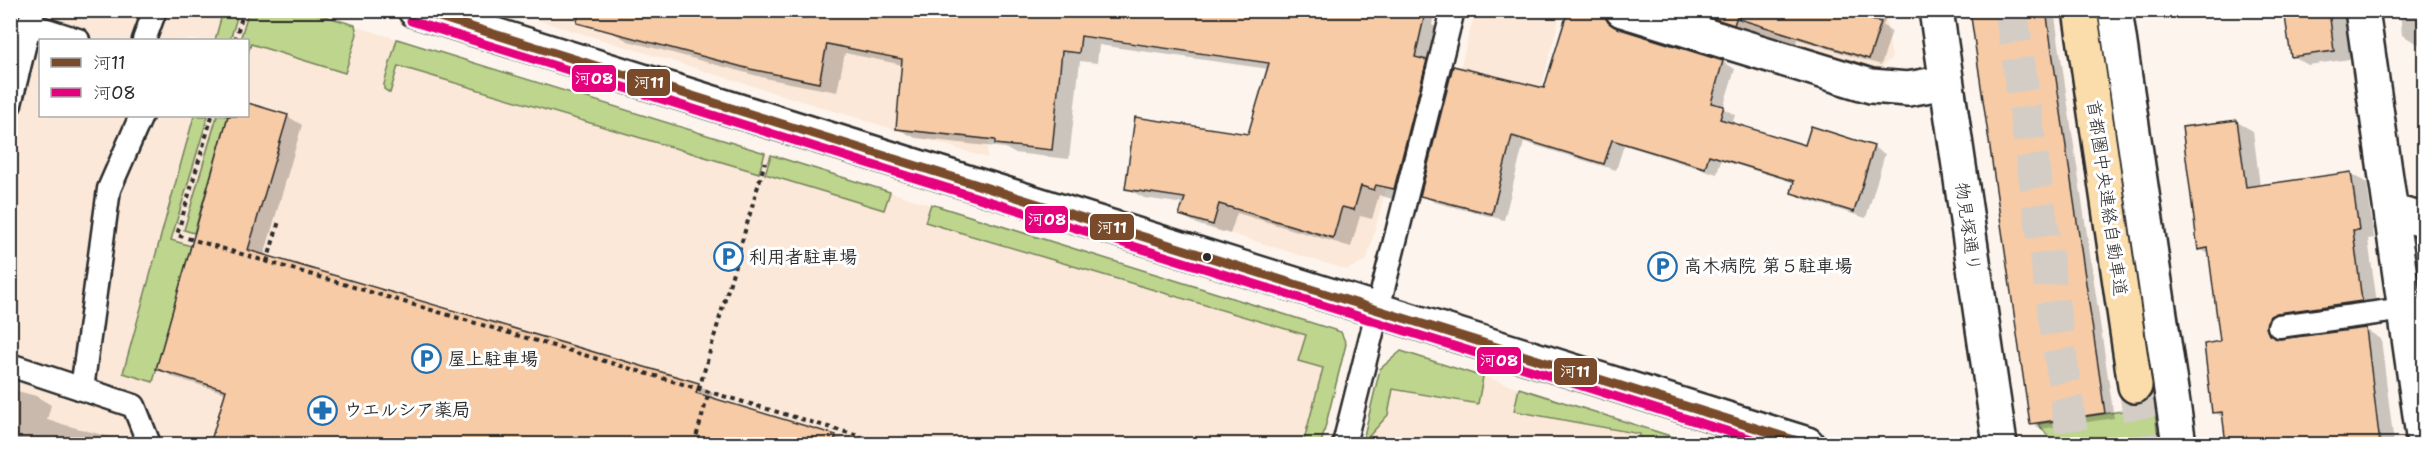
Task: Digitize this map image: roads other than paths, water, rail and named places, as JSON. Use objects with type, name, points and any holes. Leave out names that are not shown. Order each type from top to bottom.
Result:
[{"type":"highway","name":"首都圏中央連絡自動車道","points":[[2080,10],[2134,386]]},
{"type":"street","points":[[415,10],[1807,444]]},
{"type":"street","points":[[1623,10],[1870,86],[1908,89],[1946,82]]},
{"type":"street","name":"物見塚通り","points":[[1936,10],[2000,444]]},
{"type":"street","points":[[2115,10],[2179,444]]},
{"type":"street","points":[[2362,10],[2424,443]]},
{"type":"street","points":[[2392,212],[2424,220]]},
{"type":"lane","points":[[144,39],[155,10]]},
{"type":"lane","points":[[1344,444],[1454,10]]},
{"type":"lane","points":[[10,104],[31,17],[76,39]]},
{"type":"lane","points":[[82,389],[110,189],[141,117]]},
{"type":"lane","points":[[2279,326],[2405,309]]},
{"type":"lane","points":[[10,366],[134,406],[149,444]]},
{"type":"tunnel","points":[[2011,10],[2073,444]]},
{"type":"tunnel","points":[[2135,386],[2143,444]]},
{"type":"place","name":"利用者駐車場","points":[[728,257]]},
{"type":"place","name":"高木病院 第５駐車場","points":[[1663,266]]},
{"type":"place","name":"屋上駐車場","points":[[427,359]]},
{"type":"place","name":"ウエルシア薬局","points":[[323,410]]}]
